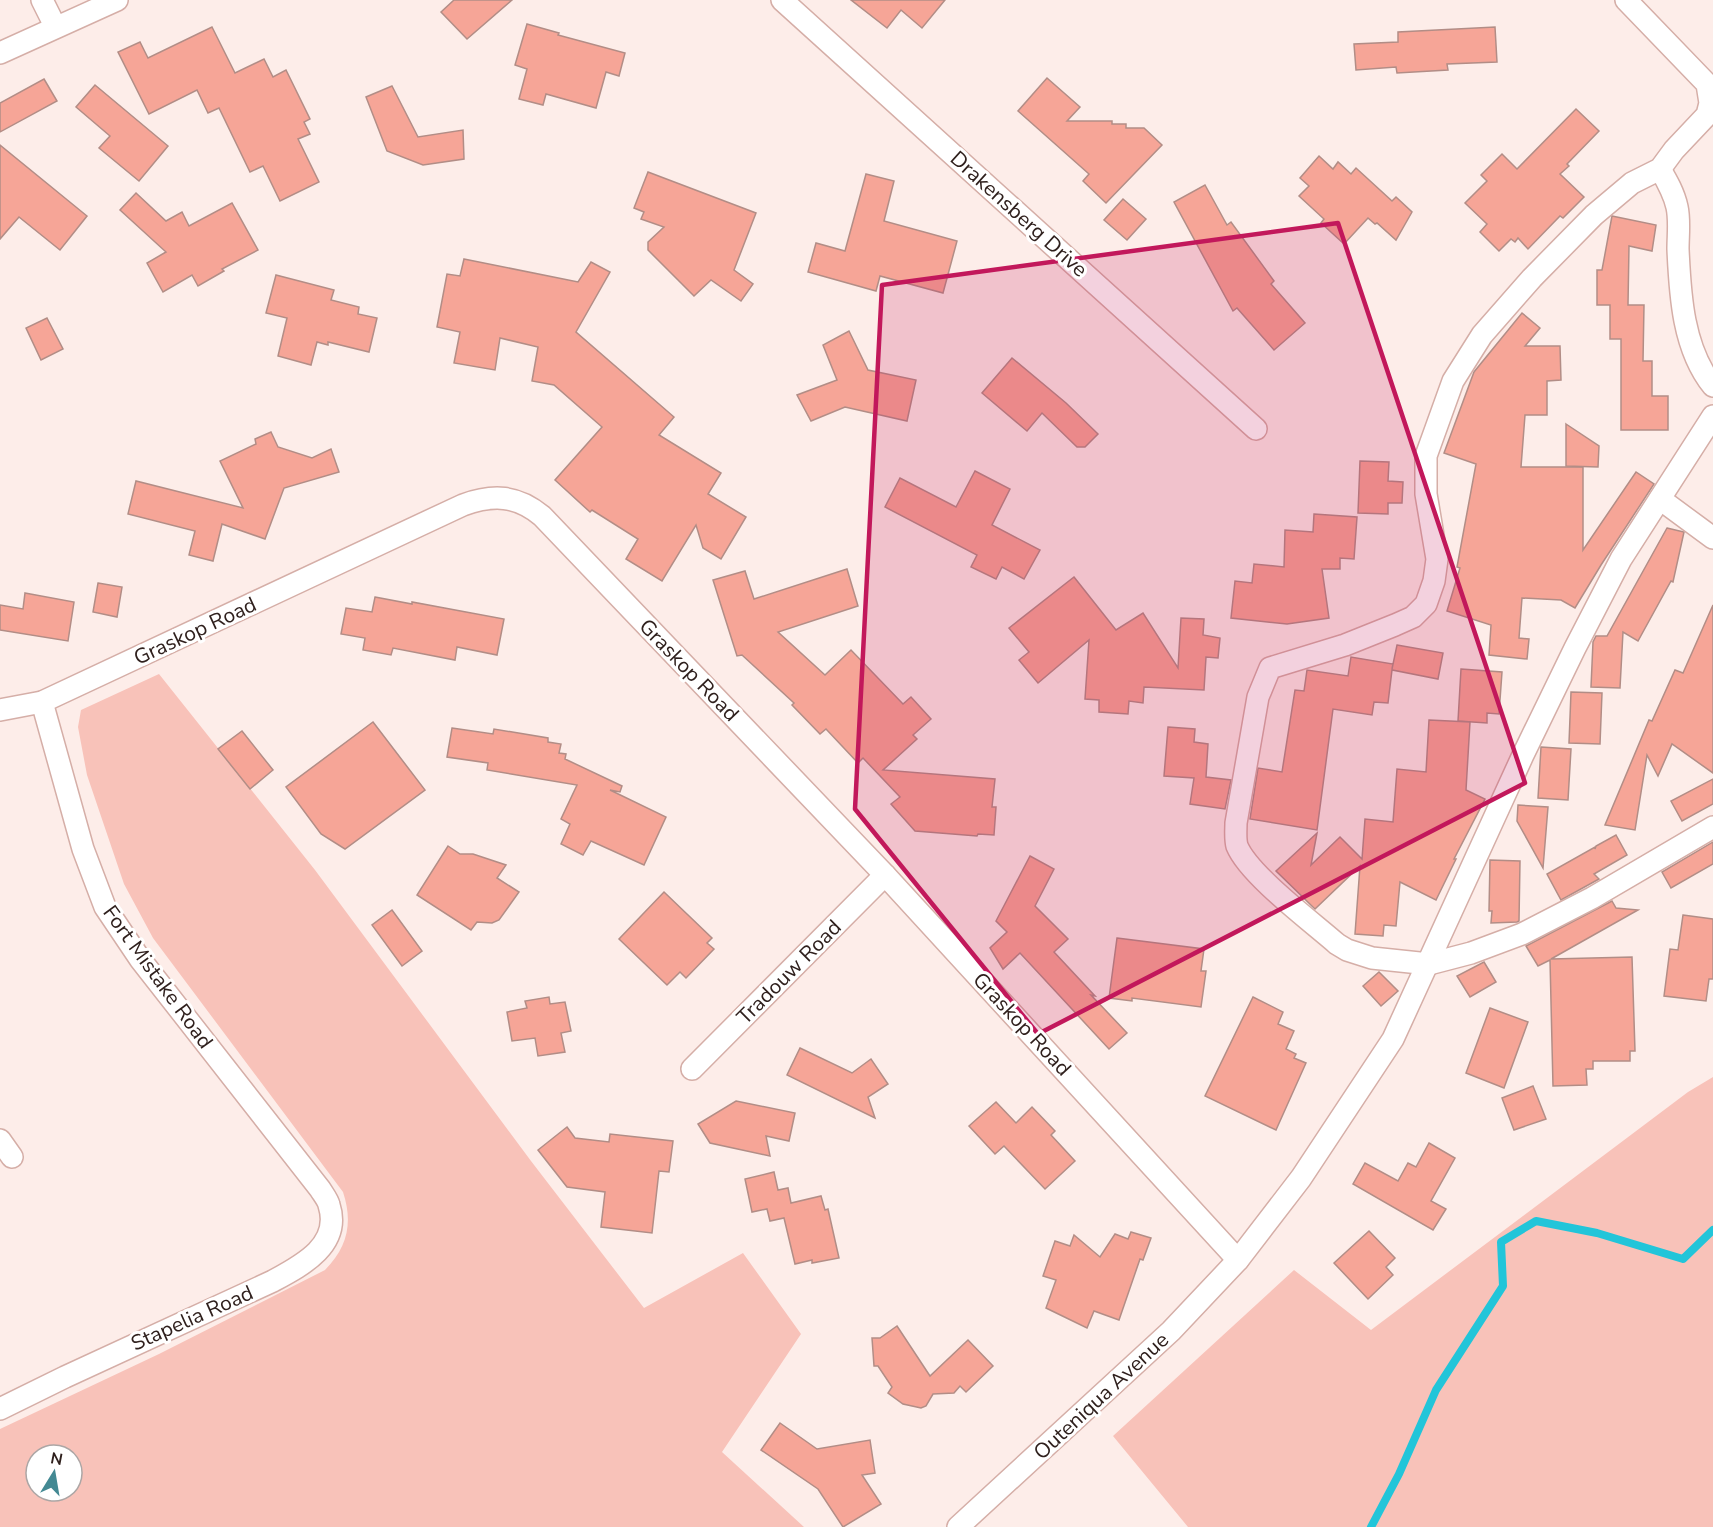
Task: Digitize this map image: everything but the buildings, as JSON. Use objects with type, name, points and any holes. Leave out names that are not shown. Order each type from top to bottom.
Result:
[{"type":"street","points":[[42,0],[55,26]]},
{"type":"street","points":[[0,52],[117,0]]},
{"type":"street","name":"Drakensberg Drive","points":[[782,0],[1256,429]]},
{"type":"street","points":[[1626,0],[1707,84],[1710,103],[1707,115],[1674,150],[1660,169],[1632,183],[1594,215],[1540,270],[1482,335],[1453,381],[1426,456],[1426,494],[1437,559],[1434,581],[1426,604],[1413,617],[1395,626],[1345,645],[1270,668],[1258,697],[1236,823],[1237,846],[1269,886],[1342,947],[1372,958],[1429,964],[1472,953],[1522,934],[1592,898],[1713,826]]},
{"type":"street","points":[[1660,169],[1672,191],[1678,210],[1678,249],[1684,316],[1695,359],[1713,386]]},
{"type":"street","name":"Outeniqua Avenue","points":[[958,1527],[1172,1331],[1238,1260],[1301,1178],[1393,1039],[1523,755],[1575,648],[1621,559],[1713,416]]},
{"type":"street","name":"Graskop Road","points":[[0,710],[42,702],[463,505],[481,498],[501,497],[522,503],[542,516],[885,875],[1238,1260]]},
{"type":"street","points":[[1660,499],[1713,538]]},
{"type":"street","name":"Fort Mistake Road","points":[[42,702],[83,849],[105,907],[140,959],[320,1189]]},
{"type":"street","name":"Tradouw Road","points":[[692,1069],[885,875]]},
{"type":"street","name":"Stapelia Road","points":[[0,1409],[273,1281],[302,1265],[319,1252],[327,1238],[331,1221],[329,1205],[320,1189]]},
{"type":"highlighted area","points":[[1338,223],[1525,783],[1038,1034],[855,809],[882,285]]},
{"type":"shaded area","points":[[159,674],[315,870],[531,1161],[644,1308],[743,1253],[801,1334],[722,1452],[804,1527],[0,1527],[0,1429],[159,1354],[325,1270],[339,1252],[348,1224],[343,1192],[153,938],[124,884],[87,775],[78,727],[81,710]]},
{"type":"shaded area","points":[[1713,1077],[1713,1527],[1188,1527],[1113,1436],[1294,1270],[1371,1330],[1688,1092]]},
{"type":"waterway","points":[[1371,1527],[1399,1474],[1436,1390],[1503,1286],[1501,1242],[1536,1221],[1597,1233],[1683,1259],[1713,1230]]}]
